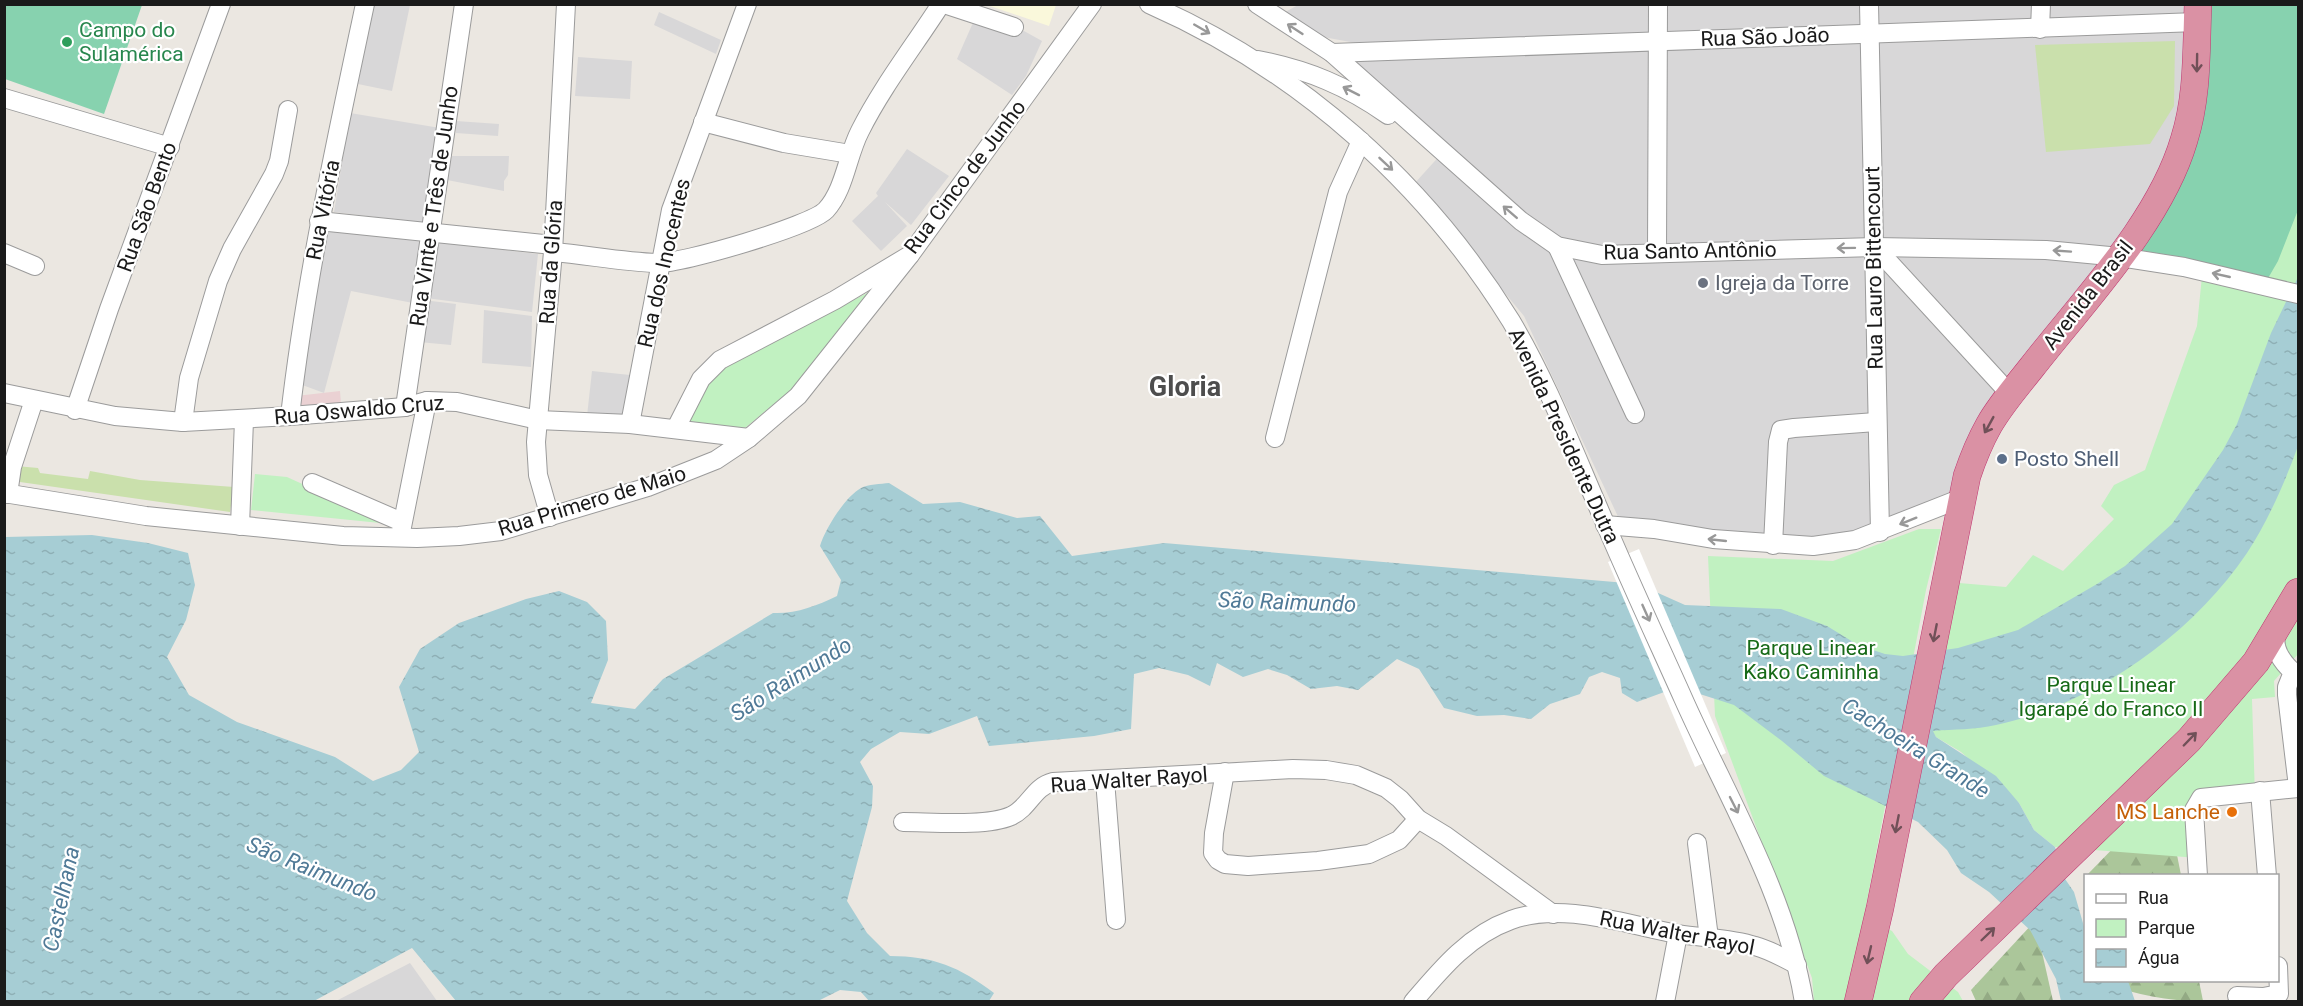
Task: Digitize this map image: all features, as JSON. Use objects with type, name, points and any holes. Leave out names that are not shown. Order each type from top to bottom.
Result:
[{"type":"highway","name":"Avenida Brasil","points":[[1858,1002],[1880,908],[1967,476],[1978,446],[1998,410],[2120,257],[2156,202],[2171,174],[2184,143],[2193,110],[2198,13]]},
{"type":"highway","points":[[1923,1002],[1946,975],[2268,661],[2278,627],[2298,592]]},
{"type":"street","name":"Rua São Bento","points":[[75,410],[221,4]]},
{"type":"street","name":"Rua Vitória","points":[[290,416],[295,369],[319,222],[365,4]]},
{"type":"street","name":"Rua Vinte e Três de Junho","points":[[405,407],[464,4]]},
{"type":"street","name":"Rua da Glória","points":[[550,517],[536,460],[553,248],[566,4]]},
{"type":"street","name":"Rua dos Inocentes","points":[[630,424],[671,210],[747,4]]},
{"type":"street","points":[[319,222],[553,248],[660,263],[761,237],[819,216],[833,200],[842,181],[850,154],[871,111],[942,4],[1014,27]]},
{"type":"street","name":"Rua Cinco de Junho","points":[[676,428],[701,378],[720,360],[835,300],[910,255],[1092,4]]},
{"type":"street","name":"Avenida Presidente Dutra","points":[[1149,4],[1190,22],[1311,99],[1361,141],[1416,194],[1472,262],[1512,324],[1547,391],[1708,753],[1752,842],[1788,935],[1804,1002]]},
{"type":"street","points":[[1257,4],[1332,53]]},
{"type":"street","points":[[1657,252],[1658,4]]},
{"type":"street","name":"Rua Lauro Bittencourt","points":[[1869,4],[1880,532]]},
{"type":"street","points":[[2040,29],[2041,4]]},
{"type":"street","name":"Rua São João","points":[[1332,53],[1658,40],[2040,29],[2198,13]]},
{"type":"street","name":"Rua Santo Antônio","points":[[1332,53],[1521,221],[1557,246],[1602,255],[1875,247],[2046,250],[2120,257],[2184,267],[2298,294]]},
{"type":"street","points":[[1247,57],[1308,72],[1356,93],[1451,160]]},
{"type":"street","points":[[4,98],[170,147]]},
{"type":"street","points":[[183,422],[189,378],[218,281],[232,249],[274,174],[279,161],[288,110]]},
{"type":"street","points":[[703,122],[784,143],[850,154]]},
{"type":"street","points":[[1275,438],[1338,192],[1361,141]]},
{"type":"street","points":[[1557,246],[1635,414]]},
{"type":"street","points":[[1875,247],[2010,394]]},
{"type":"street","points":[[4,253],[34,266]]},
{"type":"street","name":"Rua Primero de Maio","points":[[6,493],[108,511],[343,536],[401,529],[459,536],[501,531],[684,474],[716,460],[750,438],[798,396],[910,255]]},
{"type":"street","name":"Rua Oswaldo Cruz","points":[[4,393],[75,410],[183,422],[244,420],[405,407],[427,401],[457,402],[538,420],[630,424],[750,438]]},
{"type":"street","points":[[6,493],[12,467],[11,448],[34,400]]},
{"type":"street","points":[[312,483],[401,529],[427,401]]},
{"type":"street","points":[[240,526],[244,420]]},
{"type":"street","points":[[1773,545],[1778,442],[1781,430],[1876,422]]},
{"type":"street","points":[[1605,525],[1643,528],[1713,539],[1813,546],[1839,543],[1880,532],[1962,498]]},
{"type":"street","points":[[2198,874],[2194,810],[2201,798],[2298,787],[2287,695],[2287,687],[2297,670],[2268,661]]},
{"type":"street","name":"Rua Walter Rayol","points":[[903,822],[1002,819],[1022,809],[1043,785],[1053,782],[1293,769],[1326,770],[1356,775],[1386,788],[1400,799],[1418,819],[1446,836],[1553,914]]},
{"type":"street","name":"Rua Walter Rayol","points":[[1225,772],[1213,853],[1225,864],[1248,866],[1318,861],[1369,854],[1399,840],[1418,819]]},
{"type":"street","points":[[1105,780],[1116,920]]},
{"type":"street","points":[[2260,791],[2267,874]]},
{"type":"street","points":[[1697,843],[1709,938]]},
{"type":"street","name":"Rua Walter Rayol","points":[[1413,1002],[1451,959],[1497,925],[1528,916],[1553,914],[1594,917],[1678,934],[1755,945],[1797,965]]},
{"type":"street","points":[[1665,1002],[1678,934]]},
{"type":"street","points":[[1755,945],[1772,943],[1788,935]]},
{"type":"street","points":[[2237,996],[2263,997],[2279,994],[2278,982]]},
{"type":"shaded area","points":[[1300,4],[2184,5],[2182,103],[2172,148],[2111,257],[2002,380],[1973,427],[1950,496],[1831,543],[1621,523],[1524,316],[1414,184],[1443,152],[1356,66],[1356,43],[1312,35],[1276,17]]},
{"type":"shaded area","points":[[374,5],[410,5],[392,91],[358,84]]},
{"type":"shaded area","points":[[987,5],[1056,5],[1049,26]]},
{"type":"shaded area","points":[[659,12],[721,40],[716,54],[654,25]]},
{"type":"shaded area","points":[[975,18],[1024,31],[1042,41],[1026,76],[1012,95],[957,59]]},
{"type":"shaded area","points":[[578,57],[632,61],[630,99],[575,96]]},
{"type":"shaded area","points":[[350,113],[440,128],[426,223],[334,212]]},
{"type":"shaded area","points":[[456,121],[499,124],[498,136],[456,133]]},
{"type":"shaded area","points":[[907,149],[949,176],[911,225],[885,202],[907,226],[881,251],[852,221],[878,196],[876,193]]},
{"type":"shaded area","points":[[452,156],[509,156],[504,191],[447,180]]},
{"type":"shaded area","points":[[324,229],[425,242],[413,303],[351,291],[324,393],[297,383]]},
{"type":"shaded area","points":[[438,242],[538,254],[532,312],[426,298]]},
{"type":"shaded area","points":[[423,300],[456,304],[451,345],[419,342]]},
{"type":"shaded area","points":[[484,310],[532,316],[531,367],[482,363]]},
{"type":"shaded area","points":[[592,371],[630,375],[624,420],[587,416]]},
{"type":"shaded area","points":[[340,391],[341,404],[297,408],[296,396]]},
{"type":"shaded area","points":[[410,963],[437,1001],[336,1001]]},
{"type":"green space","name":"Campo do Sulamérica","points":[[5,4],[142,5],[104,114],[5,79]]},
{"type":"green space","points":[[2209,5],[2298,5],[2298,210],[2278,261],[2267,280],[2134,251],[2154,225]]},
{"type":"green space","name":"Parque Linear Igarapé do Franco II","points":[[2298,5],[2298,654],[2274,681],[2275,697],[2252,699],[2255,797],[2195,804],[2198,858],[2055,847],[2034,830],[2019,803],[1961,752],[1936,737],[1932,731],[1955,596],[1959,583],[2006,587],[2033,555],[2063,571],[2114,519],[2101,506],[2114,485],[2145,470],[2197,326],[2203,266]]},
{"type":"green space","points":[[2175,41],[2174,106],[2150,144],[2046,152],[2035,45]]},
{"type":"green space","points":[[869,292],[804,379],[745,428],[688,421],[712,374]]},
{"type":"green space","points":[[16,466],[38,468],[40,473],[88,479],[90,471],[140,480],[234,487],[230,512],[13,481]]},
{"type":"green space","points":[[255,474],[287,477],[390,524],[251,510]]},
{"type":"green space","name":"Parque Linear Kako Caminha","points":[[1919,529],[1941,529],[1926,590],[1864,917],[1892,931],[1908,954],[1958,992],[1963,1001],[1814,1001],[1812,978],[1715,716],[1708,556],[1833,561]]},
{"type":"green space","points":[[2165,795],[2181,874],[2088,874]]},
{"type":"green space","points":[[2035,921],[2053,1001],[1976,1001],[1971,990]]},
{"type":"green space","points":[[2199,982],[2203,1001],[2177,1000],[2141,994],[2104,983]]},
{"type":"water","points":[[2298,277],[2298,446],[2282,487],[2262,528],[2247,553],[2224,583],[2198,612],[2169,638],[2104,683],[2069,701],[2033,715],[1988,727],[1933,731],[1936,737],[1996,776],[2019,803],[2034,830],[2055,847],[2063,876],[2074,892],[2084,927],[2084,982],[2128,982],[2135,1001],[2061,1001],[2056,979],[2030,930],[1989,892],[1961,873],[1947,850],[1918,822],[1824,776],[1734,705],[1678,687],[1637,702],[1622,693],[1620,678],[1602,672],[1589,677],[1580,694],[1550,704],[1531,719],[1504,715],[1477,716],[1444,708],[1419,669],[1397,659],[1358,690],[1337,686],[1311,689],[1287,675],[1268,669],[1243,677],[1217,663],[1210,686],[1188,675],[1159,668],[1134,674],[1131,729],[1094,736],[989,746],[977,716],[929,734],[900,732],[871,749],[860,762],[873,786],[872,807],[847,901],[867,933],[890,956],[920,958],[957,970],[994,993],[989,1001],[869,1001],[861,992],[840,990],[816,1002],[456,1001],[412,948],[314,1001],[5,1002],[5,537],[92,535],[148,543],[188,553],[195,585],[186,620],[167,657],[189,695],[237,722],[335,757],[373,781],[401,770],[419,752],[399,687],[420,649],[459,623],[526,599],[559,591],[587,602],[606,621],[608,660],[591,703],[635,709],[663,679],[773,613],[806,609],[837,596],[841,580],[820,546],[823,539],[836,514],[855,492],[867,486],[889,483],[923,504],[960,502],[1017,518],[1040,516],[1072,556],[1164,543],[1638,584],[1685,605],[1781,609],[1827,626],[1858,645],[1885,654],[1903,656],[1958,648],[2018,630],[2125,566],[2172,524],[2223,450],[2237,424],[2271,333]]},
{"type":"pier","points":[[1639,549],[1726,753],[1695,767],[1608,562]]},
{"type":"place","name":"Campo do Sulamérica","points":[[67,42]]},
{"type":"place","name":"Igreja da Torre","points":[[1703,283]]},
{"type":"place","name":"Posto Shell","points":[[2002,459]]},
{"type":"place","name":"MS Lanche","points":[[2232,812]]},
{"type":"district","name":"Gloria","points":[[1185,387]]},
{"type":"water label","name":"São Raimundo","points":[[1287,602]]},
{"type":"water label","name":"São Raimundo","points":[[791,679]]},
{"type":"water label","name":"Cachoeira Grande","points":[[1916,748]]},
{"type":"water label","name":"São Raimundo","points":[[312,869]]},
{"type":"water label","name":"Castelhana","points":[[61,899]]}]
